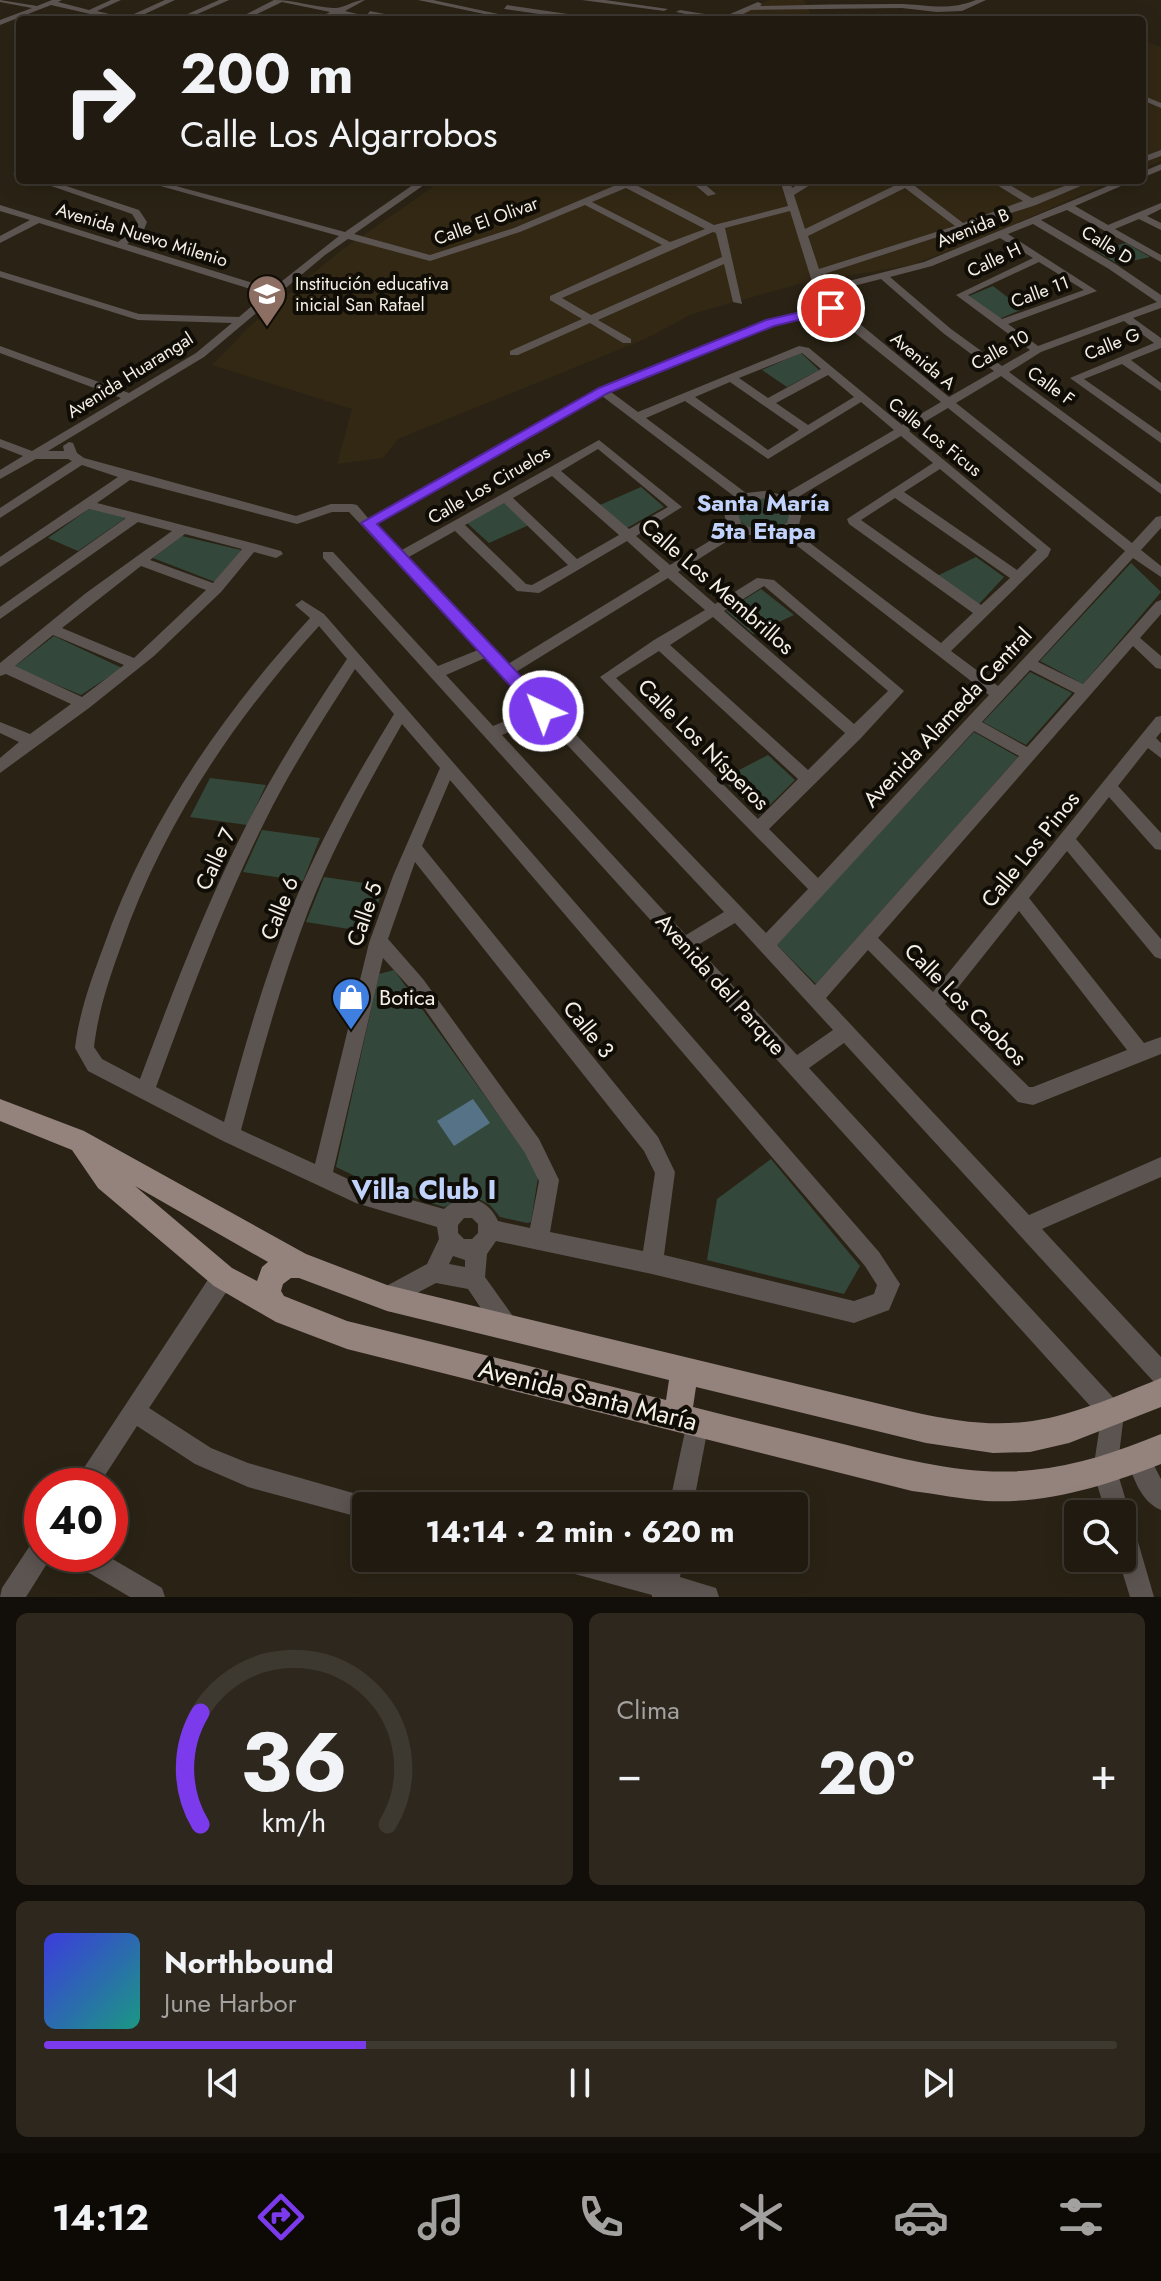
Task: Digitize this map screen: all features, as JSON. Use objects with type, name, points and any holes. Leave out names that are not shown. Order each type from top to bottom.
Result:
[{"type":"main road","name":"Avenida Santa María","points":[[0,1110],[75,1139],[299,1265],[387,1298],[942,1433],[1009,1439],[1067,1430],[1113,1414],[1161,1392]]},
{"type":"main road","name":"Avenida Santa María","points":[[75,1139],[107,1179],[223,1277],[274,1304],[347,1335],[912,1476],[987,1486],[1050,1483],[1105,1471],[1150,1453]]},
{"type":"main road","points":[[274,1304],[267,1294],[271,1276],[281,1267],[299,1265]]},
{"type":"main road","points":[[685,1370],[687,1420]]},
{"type":"street","points":[[0,0],[33,6]]},
{"type":"street","points":[[90,12],[117,0]]},
{"type":"street","points":[[135,16],[171,0]]},
{"type":"street","points":[[187,16],[225,0]]},
{"type":"street","points":[[248,16],[282,0],[381,16]]},
{"type":"street","points":[[310,0],[366,16]]},
{"type":"street","points":[[327,16],[361,0]]},
{"type":"street","points":[[422,0],[500,16]]},
{"type":"street","points":[[484,16],[513,0]]},
{"type":"street","points":[[502,6],[550,16],[557,0]]},
{"type":"street","points":[[586,0],[664,9]]},
{"type":"street","points":[[734,16],[769,0]]},
{"type":"street","points":[[751,8],[902,6],[937,10],[959,9],[982,0]]},
{"type":"street","points":[[2,21],[53,1]]},
{"type":"street","points":[[2,21],[33,6],[53,1],[108,16]]},
{"type":"street","points":[[653,16],[681,1]]},
{"type":"street","points":[[682,16],[695,2]]},
{"type":"street","points":[[682,16],[703,16]]},
{"type":"street","points":[[51,184],[136,212],[142,222],[140,230],[120,245]]},
{"type":"street","name":"Calle El Olivar","points":[[158,184],[430,258],[517,230],[626,184]]},
{"type":"street","name":"Avenida Huarangal","points":[[0,475],[200,355],[344,236],[420,184]]},
{"type":"street","points":[[630,184],[718,229],[738,302]]},
{"type":"street","points":[[699,184],[711,194]]},
{"type":"street","points":[[786,184],[814,274],[823,291]]},
{"type":"street","points":[[788,194],[806,184]]},
{"type":"street","points":[[801,235],[900,184]]},
{"type":"street","points":[[907,184],[962,227]]},
{"type":"street","points":[[1001,184],[1033,203]]},
{"type":"street","name":"Avenida B","points":[[814,274],[1033,203],[1080,184]]},
{"type":"street","name":"Avenida B","points":[[823,291],[928,264],[1120,184]]},
{"type":"street","points":[[584,201],[671,246]]},
{"type":"street","points":[[1067,206],[1161,259]]},
{"type":"street","points":[[1108,229],[1161,206]]},
{"type":"street","name":"Avenida Nuevo Milenio","points":[[0,208],[271,296]]},
{"type":"street","points":[[627,341],[554,298],[671,246],[763,213],[793,208]]},
{"type":"street","name":"Avenida Nuevo Milenio","points":[[0,215],[30,220],[120,245],[271,296]]},
{"type":"street","points":[[1139,215],[1161,227]]},
{"type":"street","points":[[0,232],[30,220]]},
{"type":"street","points":[[0,240],[30,220]]},
{"type":"street","name":"Calle D","points":[[1034,220],[1113,267],[1161,302]]},
{"type":"street","points":[[1001,234],[1041,258]]},
{"type":"street","points":[[514,353],[728,258]]},
{"type":"street","name":"Calle 11","points":[[999,324],[1092,291],[1041,258]]},
{"type":"street","name":"Calle H","points":[[1037,350],[961,295],[1041,258]]},
{"type":"street","points":[[0,274],[138,317],[243,320]]},
{"type":"street","name":"Calle F","points":[[884,277],[999,370],[1161,490]]},
{"type":"street","name":"Avenida A","points":[[823,291],[822,298],[831,308],[947,406],[1136,546],[1161,561]]},
{"type":"street","name":"Avenida A","points":[[823,291],[947,406]]},
{"type":"street","name":"Calle 10","points":[[784,500],[1037,350],[1161,302]]},
{"type":"street","points":[[368,523],[603,391],[770,323],[831,308]]},
{"type":"street","points":[[1124,316],[1161,344]]},
{"type":"street","name":"Calle G","points":[[1158,431],[1076,378],[1161,344]]},
{"type":"street","points":[[0,349],[130,397]]},
{"type":"street","name":"Calle Los Ficus","points":[[731,378],[802,349],[1044,549],[1018,577]]},
{"type":"street","points":[[1123,359],[1161,388]]},
{"type":"street","points":[[768,403],[828,370]]},
{"type":"street","points":[[637,417],[731,378],[808,431]]},
{"type":"street","points":[[603,391],[743,497]]},
{"type":"street","points":[[687,397],[764,454],[772,453],[860,398]]},
{"type":"street","points":[[67,435],[76,458]]},
{"type":"street","points":[[0,443],[32,455],[76,458],[128,476],[297,520],[331,508],[352,508],[766,945],[1161,1373]]},
{"type":"street","name":"Calle Los Ciruelos","points":[[399,557],[596,445],[602,445],[675,506],[675,509],[628,536]]},
{"type":"street","points":[[0,514],[76,458]]},
{"type":"street","points":[[940,464],[853,519],[982,612]]},
{"type":"street","name":"Calle Los Membrillos","points":[[553,470],[856,734]]},
{"type":"street","points":[[0,563],[128,476]]},
{"type":"street","points":[[895,492],[1018,577],[942,651]]},
{"type":"street","points":[[763,494],[784,500],[796,512],[793,525],[786,531],[758,534],[740,528],[730,515],[730,508],[743,497],[763,494]]},
{"type":"street","points":[[505,497],[577,566]]},
{"type":"street","points":[[86,504],[276,554]]},
{"type":"street","points":[[0,614],[136,517]]},
{"type":"street","name":"Avenida Alameda Central","points":[[766,945],[1161,520]]},
{"type":"street","points":[[457,525],[522,588],[534,590],[628,536]]},
{"type":"street","points":[[507,671],[740,528]]},
{"type":"street","points":[[84,704],[2,669],[183,529]]},
{"type":"street","points":[[786,531],[998,694]]},
{"type":"street","name":"Avenida A","points":[[1136,546],[1161,573]]},
{"type":"street","points":[[0,767],[30,741],[135,664],[216,589],[251,547]]},
{"type":"street","name":"Avenida del Parque","points":[[328,555],[1113,1414]]},
{"type":"street","points":[[141,561],[216,589]]},
{"type":"street","name":"Calle Los Nísperos","points":[[818,888],[607,677],[712,610],[759,582],[766,581],[895,687],[896,694],[856,734]]},
{"type":"street","points":[[302,605],[319,617],[402,712],[872,1259],[889,1284],[881,1302],[854,1312],[539,1238],[484,1239],[458,1249],[449,1231],[363,1196],[230,1135],[95,1065],[84,1048],[86,1025],[114,937],[147,858],[185,787],[235,712],[271,667],[319,617]]},
{"type":"street","points":[[815,998],[1161,605]]},
{"type":"street","points":[[52,629],[135,664]]},
{"type":"street","points":[[1132,638],[1161,664]]},
{"type":"street","points":[[659,643],[809,780]]},
{"type":"street","points":[[436,673],[488,651]]},
{"type":"street","name":"Calle 7","points":[[145,1091],[195,956],[247,841],[300,743],[354,659]]},
{"type":"street","points":[[1028,663],[1085,692]]},
{"type":"street","points":[[492,733],[543,711]]},
{"type":"street","name":"Calle 6","points":[[230,1135],[258,1028],[290,935],[332,839],[402,712]]},
{"type":"street","name":"Calle Los Pinos","points":[[934,1005],[1161,721]]},
{"type":"street","points":[[971,723],[1029,755]]},
{"type":"street","points":[[0,727],[30,741]]},
{"type":"street","points":[[758,829],[856,734]]},
{"type":"street","points":[[1147,738],[1161,752]]},
{"type":"street","name":"Calle 5","points":[[322,1177],[349,1052],[379,941],[413,847],[448,766]]},
{"type":"street","points":[[1109,786],[1161,844]]},
{"type":"street","points":[[1066,839],[1161,952]]},
{"type":"street","name":"Calle 3","points":[[413,847],[651,1144],[665,1172],[652,1263]]},
{"type":"street","points":[[1019,898],[1140,1053],[1161,1045]]},
{"type":"street","points":[[685,944],[736,914]]},
{"type":"street","name":"Calle Los Caobos","points":[[868,939],[1025,1096],[1033,1096],[1140,1053]]},
{"type":"street","points":[[379,941],[417,984],[532,1146],[549,1180],[539,1238]]},
{"type":"street","points":[[796,1066],[846,1031]]},
{"type":"street","points":[[1026,1226],[1161,1167]]},
{"type":"street","points":[[435,1272],[458,1211],[471,1208],[483,1213],[484,1239],[474,1280]]},
{"type":"street","points":[[387,1298],[435,1272],[474,1280],[507,1327]]},
{"type":"street","points":[[96,1468],[223,1277]]},
{"type":"street","points":[[134,1411],[203,1456],[248,1475],[352,1503]]},
{"type":"street","points":[[1113,1414],[1105,1471],[1114,1500]]},
{"type":"street","points":[[682,1492],[687,1420]]},
{"type":"street","points":[[1150,1453],[1147,1481],[1161,1498]]},
{"type":"street","points":[[11,1597],[27,1572]]},
{"type":"street","points":[[111,1572],[153,1597]]},
{"type":"street","points":[[603,1572],[664,1592],[707,1597]]},
{"type":"street","points":[[664,1592],[668,1572]]},
{"type":"street","points":[[1135,1572],[1142,1597]]},
{"type":"shaded area","points":[[771,0],[804,0],[811,16],[726,16]]},
{"type":"shaded area","points":[[1146,41],[1161,47],[1161,161],[1146,167]]},
{"type":"shaded area","points":[[437,184],[1106,184],[912,265],[799,284],[692,314],[645,339],[398,439],[383,458],[337,464],[352,409],[212,365],[250,326],[339,252]]},
{"type":"green space","points":[[1126,243],[1150,257],[1118,264],[1096,251]]},
{"type":"green space","points":[[993,286],[1023,309],[999,319],[969,296]]},
{"type":"green space","points":[[801,353],[819,370],[787,387],[762,370]]},
{"type":"green space","points":[[641,487],[664,507],[627,528],[600,505]]},
{"type":"green space","points":[[760,498],[786,507],[791,515],[786,525],[761,530],[739,520],[736,510],[752,499]]},
{"type":"green space","points":[[505,499],[531,524],[489,543],[467,523]]},
{"type":"green space","points":[[89,509],[127,517],[78,551],[48,538]]},
{"type":"green space","points":[[182,536],[241,550],[215,582],[153,558]]},
{"type":"green space","points":[[976,557],[1004,577],[978,605],[937,576]]},
{"type":"green space","points":[[1131,563],[1161,592],[1083,684],[1040,661]]},
{"type":"green space","points":[[761,589],[794,615],[753,634],[726,611]]},
{"type":"green space","points":[[54,636],[122,668],[81,695],[14,667]]},
{"type":"green space","points":[[1030,672],[1072,693],[1026,745],[983,722]]},
{"type":"green space","points":[[974,732],[1018,757],[816,984],[776,944]]},
{"type":"green space","points":[[768,755],[795,780],[760,815],[722,779]]},
{"type":"green space","points":[[210,778],[266,785],[247,825],[190,817]]},
{"type":"green space","points":[[262,830],[320,838],[303,881],[243,872]]},
{"type":"green space","points":[[324,877],[384,886],[368,932],[306,922]]},
{"type":"green space","points":[[394,970],[539,1171],[531,1222],[500,1217],[490,1205],[477,1198],[460,1200],[444,1207],[376,1186],[336,1167],[379,974]]},
{"type":"green space","points":[[771,1159],[860,1266],[844,1294],[707,1260],[717,1199]]},
{"type":"water","points":[[473,1099],[490,1123],[454,1146],[437,1121]]},
{"type":"place","name":"Institución educativa inicial San Rafael","points":[[267,328]]},
{"type":"place","name":"Botica","points":[[351,1031]]},
{"type":"district","name":"Santa María 5ta Etapa","points":[[763,516]]},
{"type":"district","name":"Villa Club I","points":[[424,1189]]},
{"type":"route","points":[[543,711],[368,523],[603,391],[770,323],[831,308]]}]
